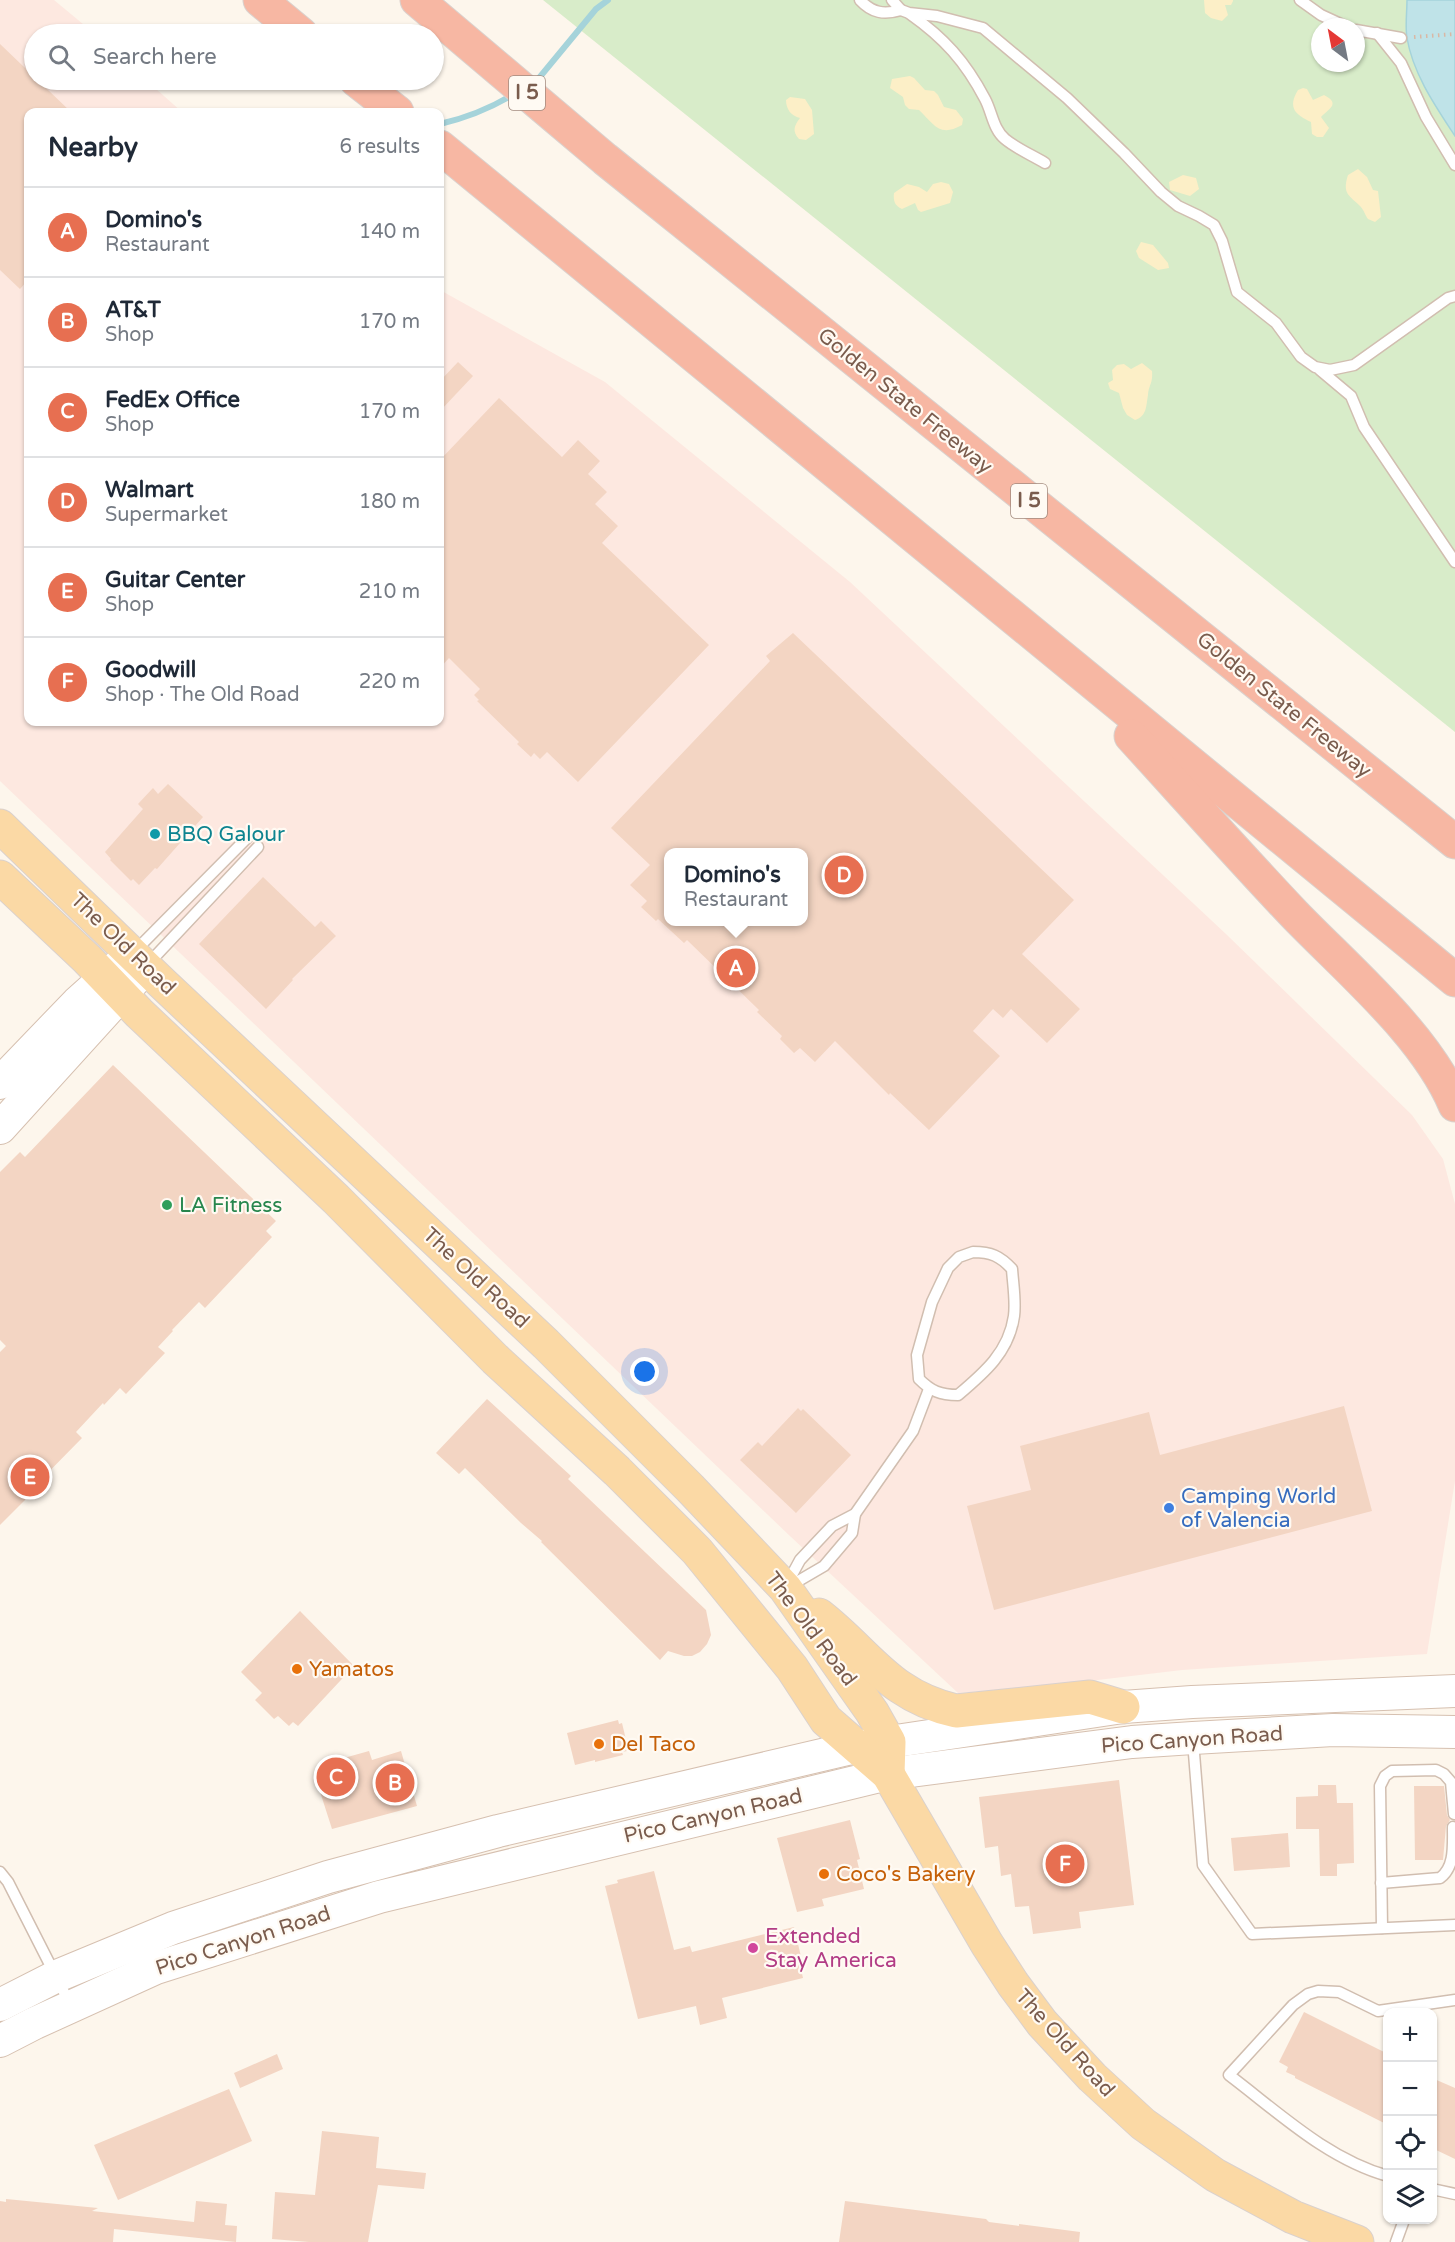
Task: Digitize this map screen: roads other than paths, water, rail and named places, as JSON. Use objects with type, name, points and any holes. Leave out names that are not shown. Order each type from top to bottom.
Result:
[{"type":"highway","points":[[260,0],[289,24]]},
{"type":"highway","name":"Golden State Freeway","points":[[417,0],[605,159],[1455,842]]},
{"type":"highway","points":[[369,90],[392,108]]},
{"type":"highway","points":[[444,150],[1455,980]]},
{"type":"highway","points":[[1051,648],[1293,913],[1406,1029],[1447,1086],[1455,1105]]},
{"type":"main road","name":"The Old Road","points":[[0,826],[546,1344],[690,1488],[785,1588],[872,1712],[889,1742]]},
{"type":"main road","name":"The Old Road","points":[[0,878],[336,1199],[495,1359],[617,1471],[697,1551],[792,1668],[826,1720],[888,1774],[987,1944],[1013,1983],[1042,2023],[1092,2077],[1143,2124],[1215,2175],[1293,2217],[1357,2242]]},
{"type":"main road","points":[[0,1128],[113,986],[139,960]]},
{"type":"main road","points":[[0,1083],[77,1003],[113,986]]},
{"type":"main road","points":[[785,1588],[842,1633],[881,1674],[898,1688],[936,1707],[956,1711],[1090,1697],[1123,1707]]},
{"type":"main road","name":"Pico Canyon Road","points":[[0,2005],[57,1976],[173,1928],[328,1877],[498,1832],[856,1747],[1123,1707],[1192,1702],[1455,1692]]},
{"type":"main road","name":"Pico Canyon Road","points":[[0,2041],[156,1968],[380,1897],[888,1774],[1132,1742],[1333,1730],[1455,1732]]},
{"type":"main road","points":[[888,1774],[889,1742]]},
{"type":"lane","points":[[860,0],[873,11],[887,14],[905,12],[937,16],[983,28],[1075,105],[1161,192],[1178,206],[1215,225],[1237,292],[1276,323],[1301,357],[1351,396],[1364,427],[1455,562]]},
{"type":"lane","points":[[891,0],[945,41],[959,56],[987,101],[996,129],[1005,139],[1045,163]]},
{"type":"lane","points":[[1300,0],[1328,18]]},
{"type":"lane","points":[[1365,31],[1401,38]]},
{"type":"lane","points":[[1377,33],[1401,63],[1426,117],[1455,165]]},
{"type":"lane","points":[[1315,367],[1330,370],[1354,365],[1448,298],[1455,296]]},
{"type":"lane","points":[[139,960],[155,932],[248,837]]},
{"type":"lane","points":[[139,960],[258,847]]},
{"type":"lane","points":[[973,1252],[988,1252],[1002,1258],[1012,1269],[1014,1291],[1014,1317],[1006,1346],[989,1369],[958,1395],[943,1395],[929,1389],[919,1378],[917,1354],[932,1302],[948,1268],[959,1257],[973,1252]]},
{"type":"lane","points":[[785,1588],[824,1566],[852,1533],[855,1514],[913,1431],[929,1389]]},
{"type":"lane","points":[[785,1588],[800,1560],[807,1552],[832,1526],[855,1514]]},
{"type":"lane","points":[[1193,1738],[1203,1865],[1252,1934],[1455,1925]]},
{"type":"lane","points":[[1382,1928],[1380,1786],[1385,1776],[1392,1772],[1436,1770],[1444,1773],[1451,1782],[1454,1814]]},
{"type":"lane","points":[[1381,1883],[1440,1878],[1447,1874],[1452,1867],[1453,1827]]},
{"type":"lane","points":[[0,1872],[8,1882],[71,2006]]},
{"type":"lane","points":[[1383,2175],[1369,2171],[1331,2152],[1229,2075],[1293,2005],[1318,1990],[1339,1992],[1378,2011],[1455,2000]]},
{"type":"lane","points":[[1437,2190],[1455,2194]]},
{"type":"lane","points":[[1396,2242],[1403,2224]]},
{"type":"water","points":[[1407,0],[1455,0],[1455,136],[1426,90],[1414,64],[1406,33]]},
{"type":"waterway","points":[[530,83],[539,78],[596,9],[608,0]]},
{"type":"waterway","points":[[444,123],[478,112],[514,94]]},
{"type":"place","name":"BBQ Galour","points":[[155,834]]},
{"type":"place","name":"Walmart","points":[[844,875]]},
{"type":"place","name":"Domino's","points":[[736,968]]},
{"type":"place","name":"LA Fitness","points":[[167,1205]]},
{"type":"place","name":"Guitar Center","points":[[30,1477]]},
{"type":"place","name":"Camping World of Valencia","points":[[1169,1508]]},
{"type":"place","name":"Yamatos","points":[[297,1669]]},
{"type":"place","name":"Del Taco","points":[[599,1744]]},
{"type":"place","name":"FedEx Office","points":[[336,1777]]},
{"type":"place","name":"AT&T","points":[[395,1783]]},
{"type":"place","name":"Goodwill","points":[[1065,1864]]},
{"type":"place","name":"Coco's Bakery","points":[[824,1874]]},
{"type":"place","name":"Extended Stay America","points":[[753,1948]]}]
